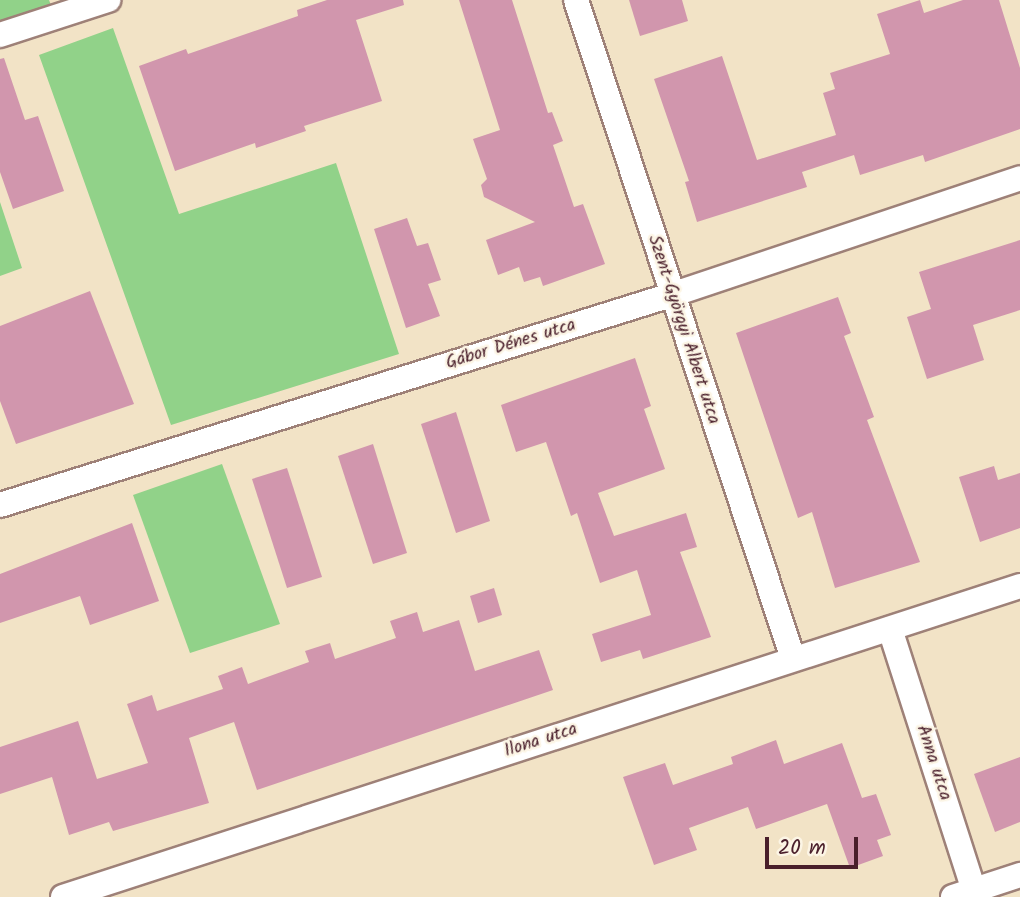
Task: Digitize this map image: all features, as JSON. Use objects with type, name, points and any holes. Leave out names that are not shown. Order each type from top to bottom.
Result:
[{"type":"street","points":[[0,35],[73,5],[108,0]]},
{"type":"street","name":"Szent-Györgyi Albert utca","points":[[576,0],[793,659]]},
{"type":"street","name":"Gábor Dénes utca","points":[[0,505],[671,295],[1020,178]]},
{"type":"street","name":"Ilona utca","points":[[63,897],[1020,586]]},
{"type":"street","name":"Anna utca","points":[[890,629],[968,895]]},
{"type":"street","points":[[968,895],[1020,876]]},
{"type":"green space","points":[[0,0],[49,0],[51,5],[0,22]]},
{"type":"green space","points":[[113,28],[179,214],[336,163],[399,354],[171,425],[39,55]]},
{"type":"green space","points":[[0,202],[22,268],[0,276]]},
{"type":"green space","points":[[222,464],[280,624],[190,653],[133,495]]},
{"type":"building","points":[[327,0],[403,0],[404,5],[356,20],[382,101],[304,126],[306,131],[256,148],[255,143],[175,171],[139,66],[186,49],[188,54],[298,16],[297,10]]},
{"type":"building","points":[[459,0],[512,0],[548,113],[552,112],[563,141],[553,145],[574,207],[583,204],[605,264],[543,286],[540,277],[524,282],[519,267],[498,275],[486,240],[535,222],[484,197],[481,185],[487,179],[473,139],[500,130]]},
{"type":"building","points":[[629,0],[682,0],[688,21],[640,36]]},
{"type":"building","points":[[920,0],[924,13],[963,0],[999,0],[1020,68],[1020,129],[925,162],[923,155],[860,175],[854,155],[802,172],[807,187],[697,222],[685,182],[689,181],[654,79],[722,56],[757,160],[836,135],[823,93],[835,89],[830,73],[890,54],[877,14]]},
{"type":"building","points":[[4,58],[25,120],[38,116],[64,191],[13,209],[0,172],[0,59]]},
{"type":"building","points":[[407,218],[417,246],[428,243],[441,280],[428,284],[440,316],[406,328],[374,229]]},
{"type":"building","points":[[1020,240],[1020,310],[973,325],[984,360],[927,379],[907,317],[931,309],[919,272]]},
{"type":"building","points":[[90,291],[134,404],[16,444],[0,401],[0,326]]},
{"type":"building","points":[[838,297],[851,333],[844,336],[874,417],[867,420],[920,562],[835,588],[812,512],[798,518],[736,333]]},
{"type":"building","points":[[635,358],[651,406],[644,409],[665,469],[598,493],[614,536],[686,513],[697,547],[680,552],[711,637],[643,659],[640,650],[601,662],[592,634],[651,615],[637,570],[600,583],[577,513],[571,516],[546,442],[516,452],[501,405]]},
{"type":"building","points":[[456,412],[490,521],[456,533],[421,424]]},
{"type":"building","points":[[373,444],[407,553],[373,564],[338,456]]},
{"type":"building","points":[[994,466],[998,480],[1020,473],[1020,528],[980,542],[959,477]]},
{"type":"building","points":[[287,468],[322,577],[287,588],[252,479]]},
{"type":"building","points":[[132,523],[159,601],[90,625],[80,596],[0,623],[0,574]]},
{"type":"building","points":[[494,588],[502,615],[478,623],[470,596]]},
{"type":"building","points":[[417,612],[423,632],[459,620],[475,671],[539,650],[553,690],[257,790],[234,722],[189,738],[209,803],[113,831],[109,822],[69,835],[52,777],[0,794],[0,747],[78,721],[97,779],[148,763],[127,704],[152,695],[157,711],[223,689],[218,676],[242,667],[248,684],[309,662],[305,651],[330,643],[335,659],[396,638],[390,621]]},
{"type":"building","points":[[776,740],[784,764],[842,743],[862,798],[876,794],[891,835],[877,840],[883,856],[850,868],[827,804],[756,829],[748,807],[689,828],[697,850],[654,865],[623,777],[665,763],[673,785],[733,764],[731,757]]},
{"type":"building","points":[[1020,757],[1020,822],[995,832],[974,774]]}]
